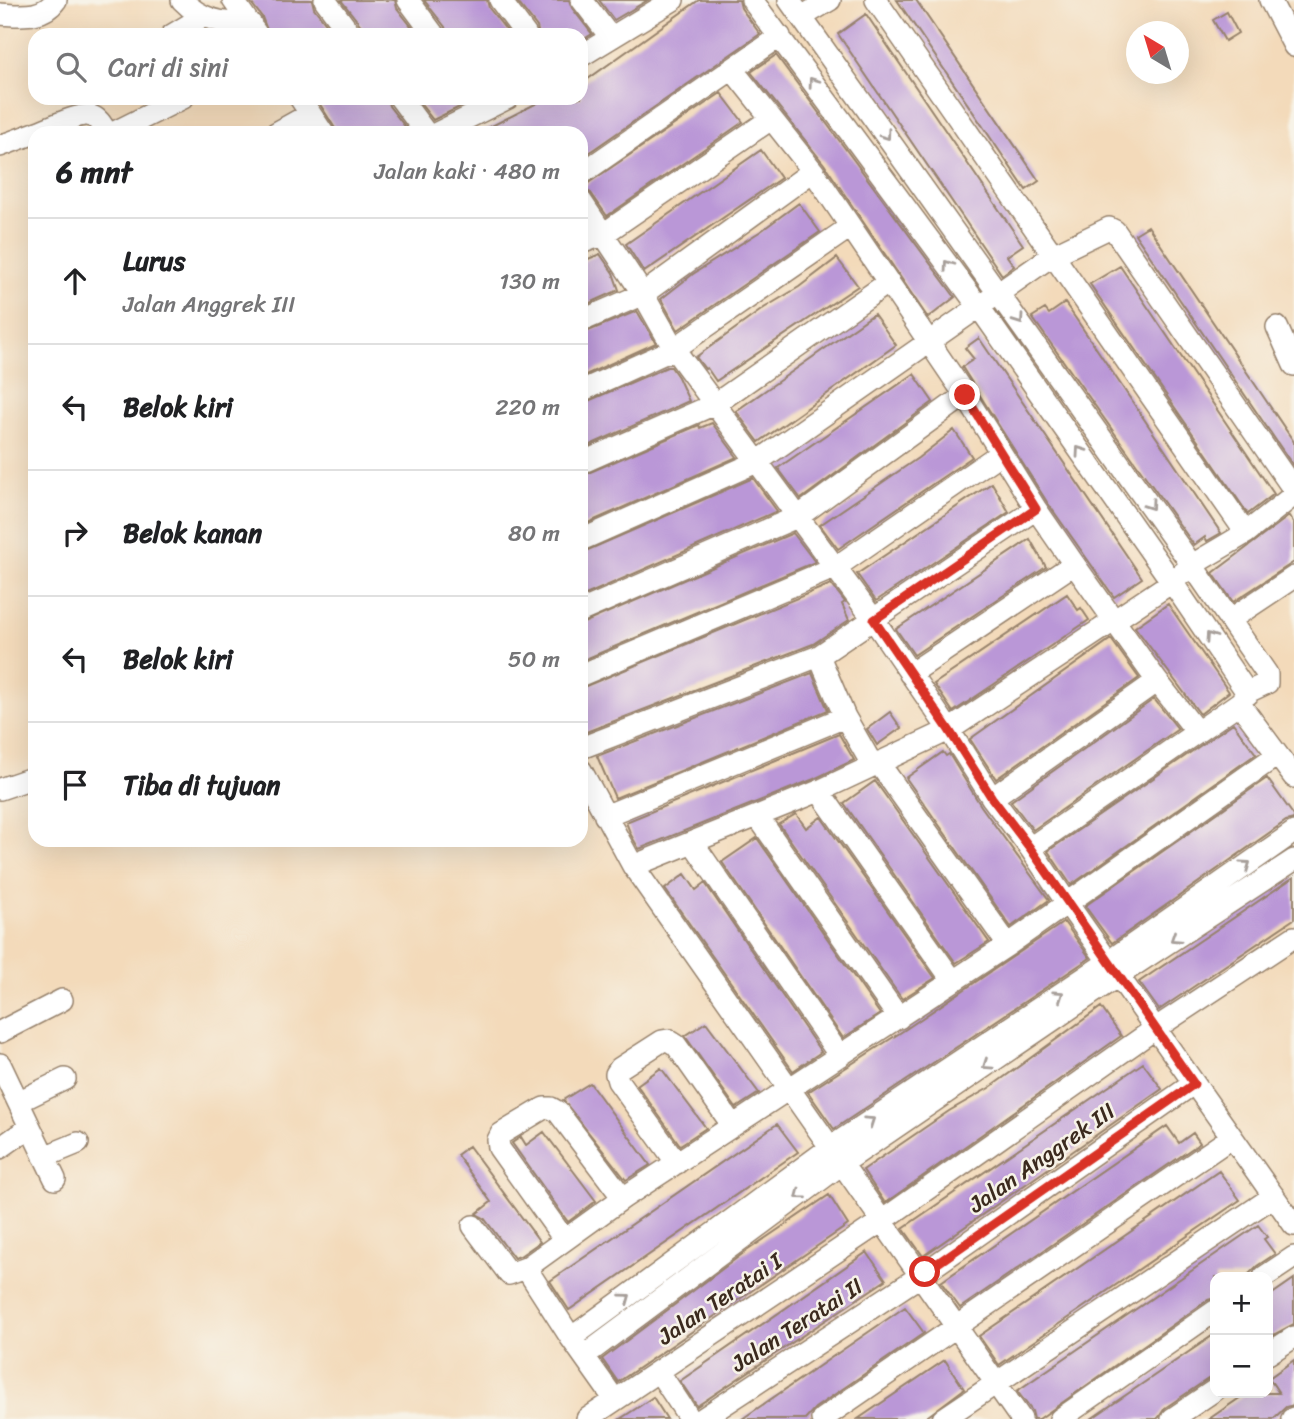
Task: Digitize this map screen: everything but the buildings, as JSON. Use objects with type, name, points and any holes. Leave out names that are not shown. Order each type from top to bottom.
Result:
[{"type":"street","points":[[0,14],[28,15],[44,12],[56,0]]},
{"type":"street","points":[[182,0],[202,17],[250,28]]},
{"type":"street","points":[[233,0],[253,28]]},
{"type":"street","points":[[325,0],[346,28]]},
{"type":"street","points":[[408,0],[429,28]]},
{"type":"street","points":[[500,0],[521,28]]},
{"type":"street","points":[[582,0],[611,38]]},
{"type":"street","points":[[752,0],[788,19],[989,299],[1231,619],[1266,674],[1251,693],[1030,848]]},
{"type":"street","points":[[588,169],[732,69],[788,19],[830,0]]},
{"type":"street","points":[[876,0],[1246,533]]},
{"type":"street","points":[[1270,0],[1294,46]]},
{"type":"street","points":[[588,52],[668,1]]},
{"type":"street","points":[[184,28],[202,17]]},
{"type":"street","points":[[788,19],[989,299],[1173,581],[1251,693],[1277,755],[1294,777]]},
{"type":"street","points":[[732,69],[813,171],[965,395],[1036,509],[1157,681],[1197,732]]},
{"type":"street","points":[[127,126],[169,105]]},
{"type":"street","points":[[405,105],[421,126]]},
{"type":"street","points":[[450,126],[485,105]]},
{"type":"street","points":[[283,126],[305,106],[318,126]]},
{"type":"street","points":[[54,126],[83,115],[91,115],[103,126]]},
{"type":"street","points":[[588,240],[602,234],[771,119]]},
{"type":"street","points":[[0,146],[28,136]]},
{"type":"street","points":[[588,318],[643,294],[813,171]]},
{"type":"street","points":[[588,212],[643,294],[674,349],[874,620],[992,798],[1030,848],[1294,1225]]},
{"type":"street","points":[[588,388],[674,349],[850,227]]},
{"type":"street","points":[[588,537],[757,462],[1053,255],[1109,228],[1115,231],[1294,492],[1246,533],[1191,565],[1173,581],[1115,621],[949,730],[819,792],[633,866]]},
{"type":"street","points":[[588,460],[715,404],[889,282]]},
{"type":"street","points":[[1285,335],[1294,365]]},
{"type":"street","points":[[588,608],[799,516],[965,395]]},
{"type":"street","points":[[588,672],[836,567],[1000,453]]},
{"type":"street","points":[[588,745],[819,656],[1036,509]]},
{"type":"street","points":[[910,674],[1074,564]]},
{"type":"street","points":[[1231,619],[1294,577]]},
{"type":"street","points":[[819,656],[845,717],[876,764],[1008,945]]},
{"type":"street","points":[[992,798],[1157,681]]},
{"type":"street","points":[[605,816],[845,717]]},
{"type":"street","points":[[473,1226],[509,1274],[526,1268],[623,1198],[1008,945],[1277,755]]},
{"type":"street","points":[[0,789],[28,779]]},
{"type":"street","points":[[588,783],[633,866],[1021,1419]]},
{"type":"street","points":[[819,792],[953,981]]},
{"type":"street","points":[[758,817],[899,1018]]},
{"type":"street","points":[[1113,969],[1294,832]]},
{"type":"street","points":[[693,843],[840,1056]]},
{"type":"street","points":[[571,1338],[1113,969],[1294,860]]},
{"type":"street","name":"Jalan Teratai I","points":[[587,1419],[881,1221],[1156,1028],[1294,937]]},
{"type":"street","points":[[0,1032],[62,1000]]},
{"type":"street","points":[[677,1163],[618,1081],[616,1074],[620,1068],[662,1041],[668,1040],[676,1045],[733,1126]]},
{"type":"street","points":[[0,1064],[55,1179]]},
{"type":"street","points":[[18,1102],[65,1079]]},
{"type":"street","name":"Jalan Anggrek III","points":[[920,1275],[1194,1084]]},
{"type":"street","points":[[564,1239],[499,1148],[498,1140],[501,1134],[544,1108],[551,1108],[558,1112],[623,1198]]},
{"type":"street","points":[[0,1148],[30,1127]]},
{"type":"street","points":[[822,1419],[1232,1137]]},
{"type":"street","points":[[44,1157],[78,1143]]},
{"type":"street","points":[[584,1356],[837,1155]]},
{"type":"street","points":[[943,1419],[1274,1196]]},
{"type":"street","points":[[1271,1272],[1294,1256]]},
{"type":"street","points":[[526,1268],[571,1338],[615,1399]]},
{"type":"street","name":"Jalan Teratai II","points":[[702,1419],[920,1275]]},
{"type":"street","points":[[1060,1419],[1210,1314]]},
{"type":"street","points":[[1273,1351],[1294,1337]]},
{"type":"street","points":[[659,1372],[690,1419]]},
{"type":"street","points":[[1172,1419],[1210,1393]]},
{"type":"route","points":[[925,1272],[1194,1084],[1030,848],[992,798],[874,620],[1036,509],[965,395]]}]
